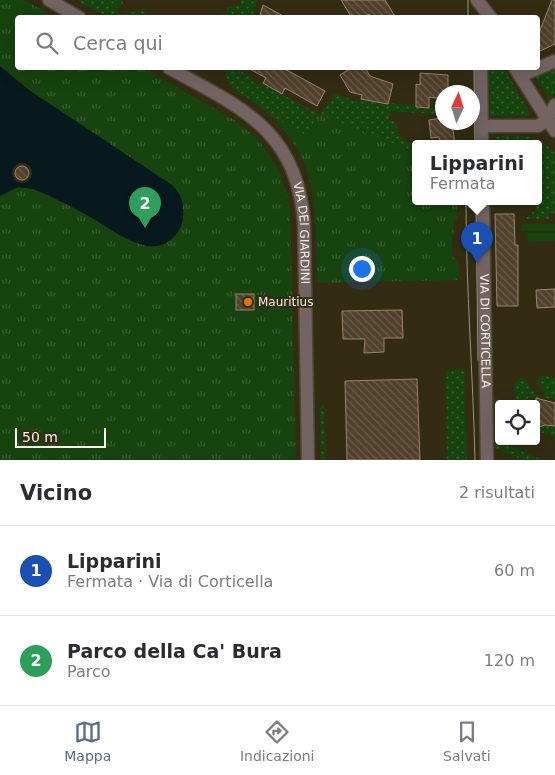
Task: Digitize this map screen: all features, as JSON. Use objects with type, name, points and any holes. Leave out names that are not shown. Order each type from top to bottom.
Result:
[{"type":"street","points":[[49,0],[75,15]]},
{"type":"street","points":[[479,1],[480,15]]},
{"type":"street","points":[[479,1],[489,15]]},
{"type":"street","points":[[540,65],[555,61]]},
{"type":"street","name":"VIA DEI GIARDINI","points":[[173,70],[231,103],[256,120],[280,145],[296,177],[302,198],[304,223],[308,460]]},
{"type":"street","points":[[481,70],[482,140]]},
{"type":"street","points":[[518,72],[555,131]]},
{"type":"street","points":[[482,126],[532,126],[547,120],[555,105]]},
{"type":"street","name":"VIA DI CORTICELLA","points":[[482,205],[487,460]]},
{"type":"green space","points":[[0,0],[24,0],[51,15],[15,15],[15,70],[147,70],[233,119],[258,139],[278,168],[288,196],[290,211],[296,460],[0,460]]},
{"type":"green space","points":[[76,0],[122,0],[123,4],[117,6],[119,15],[103,15]]},
{"type":"green space","points":[[240,0],[258,0],[253,15],[220,15],[226,13],[227,8],[241,4]]},
{"type":"green space","points":[[144,10],[145,15],[119,15]]},
{"type":"green space","points":[[555,67],[555,92],[550,100],[535,77]]},
{"type":"green space","points":[[225,70],[239,70],[253,78],[252,81],[258,85],[260,82],[320,115],[335,94],[360,102],[361,99],[435,109],[435,114],[390,111],[389,120],[396,122],[399,135],[412,145],[412,180],[336,150],[272,117],[257,104],[230,87]]},
{"type":"green space","points":[[489,70],[505,70],[531,115],[490,116]]},
{"type":"green space","points":[[321,115],[412,152],[412,205],[457,205],[457,220],[454,220],[452,256],[458,262],[459,280],[317,283],[316,230],[309,177],[303,160],[294,144],[272,117],[309,135]]},
{"type":"green space","points":[[498,136],[522,136],[537,140],[494,140]]},
{"type":"green space","points":[[542,142],[555,153],[555,213],[549,213],[549,219],[527,219],[527,217],[532,216],[532,212],[536,212],[536,205],[542,205]]},
{"type":"green space","points":[[522,224],[555,224],[555,231],[522,231]]},
{"type":"green space","points":[[527,233],[555,233],[555,241],[528,242]]},
{"type":"green space","points":[[464,369],[467,460],[447,460],[446,370]]},
{"type":"green space","points":[[543,375],[555,378],[555,399],[544,398],[544,392],[535,382]]},
{"type":"green space","points":[[521,378],[525,379],[540,399],[528,397],[527,400],[515,400],[514,383]]},
{"type":"green space","points":[[494,398],[498,400],[495,400],[495,445],[508,445],[543,460],[523,460],[495,448]]},
{"type":"green space","points":[[324,404],[326,460],[321,460],[320,408]]},
{"type":"green space","points":[[555,426],[555,437],[540,432],[540,427]]},
{"type":"shaded area","points":[[0,66],[29,90],[172,185],[180,195],[183,216],[180,229],[172,239],[166,243],[154,246],[140,244],[125,238],[78,210],[33,189],[18,187],[0,196]]},
{"type":"pier","points":[[18,163],[26,163],[32,169],[32,177],[26,183],[18,183],[12,177],[12,169]]},
{"type":"building","points":[[341,0],[385,0],[394,15],[369,14],[350,15]]},
{"type":"building","points":[[552,0],[555,0],[555,44],[540,51],[540,30]]},
{"type":"building","points":[[263,5],[281,15],[260,15]]},
{"type":"building","points":[[252,70],[287,70],[325,91],[317,106],[285,88],[282,94],[263,83],[266,78]]},
{"type":"building","points":[[348,70],[366,70],[370,76],[393,84],[388,104],[361,99],[362,95],[350,92],[340,75]]},
{"type":"building","points":[[420,73],[448,75],[448,85],[435,85],[435,98],[429,97],[429,108],[416,107],[416,84],[420,85]]},
{"type":"building","points":[[435,119],[435,130],[453,130],[454,140],[439,140],[439,137],[431,138],[429,120]]},
{"type":"building","points":[[22,166],[27,168],[29,173],[27,178],[22,180],[17,178],[15,173],[17,168]]},
{"type":"building","points":[[495,214],[514,214],[515,245],[518,245],[518,306],[497,306]]},
{"type":"building","points":[[555,289],[555,307],[537,308],[536,290]]},
{"type":"building","points":[[236,294],[254,294],[254,310],[236,310]]},
{"type":"building","points":[[402,310],[403,338],[384,338],[384,352],[364,353],[365,339],[343,339],[342,311]]},
{"type":"building","points":[[417,379],[420,460],[347,460],[345,381]]},
{"type":"building","points":[[536,398],[555,403],[555,426],[540,427],[540,400],[536,400]]},
{"type":"tram line","points":[[468,0],[468,15]]},
{"type":"tram line","points":[[474,70],[475,140]]},
{"type":"tram line","points":[[466,205],[475,460]]},
{"type":"tram line","points":[[476,205],[478,360]]},
{"type":"place","name":"Parco della Ca' Bura","points":[[145,228]]},
{"type":"place","name":"Lipparini","points":[[477,263]]},
{"type":"place","name":"Mauritius","points":[[248,302]]}]
